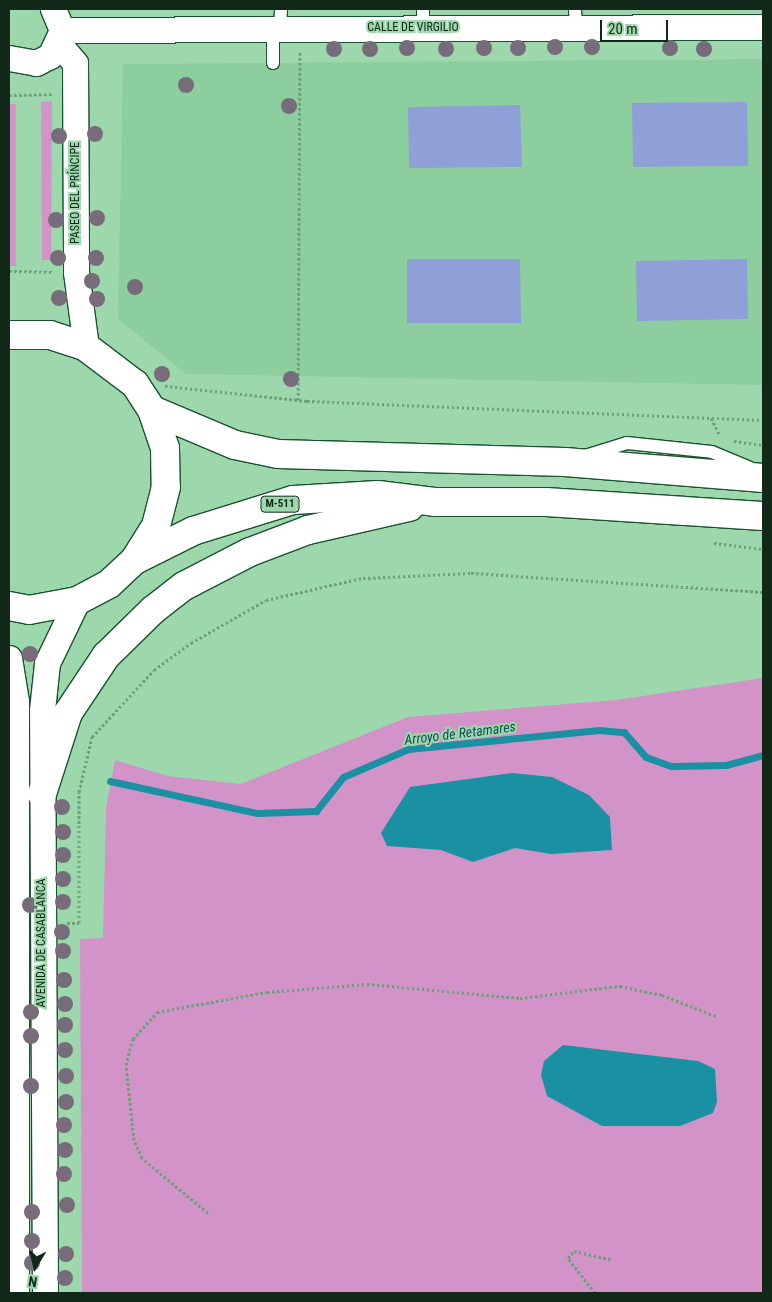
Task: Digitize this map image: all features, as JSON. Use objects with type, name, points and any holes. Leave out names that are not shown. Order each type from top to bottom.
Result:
[{"type":"highway","name":"M-511","points":[[9,335],[50,335],[86,347],[135,384],[152,410],[165,448],[166,487],[156,526],[135,560],[109,584],[78,601],[29,610],[9,606]]},
{"type":"highway","points":[[152,410],[234,445],[278,454],[565,462],[763,476]]},
{"type":"highway","name":"M-511","points":[[135,560],[200,528],[293,500],[378,495],[435,502],[546,502],[760,517]]},
{"type":"highway","points":[[42,794],[68,713],[106,656],[184,586],[250,552],[308,530],[435,502]]},
{"type":"street","name":"CALLE DE VIRGILIO","points":[[61,22],[283,24],[423,19],[576,18],[763,27]]},
{"type":"street","points":[[9,58],[36,63],[61,22]]},
{"type":"street","name":"PASEO DEL PRÍNCIPE","points":[[61,22],[75,63],[76,272],[86,347]]},
{"type":"street","name":"AVENIDA DE CASABLANCA","points":[[45,1293],[42,794],[47,663],[78,601]]},
{"type":"street","points":[[9,658],[16,701],[12,774],[11,856],[16,1293]]},
{"type":"lane","points":[[273,63],[283,24]]},
{"type":"path","points":[[283,24],[298,400]]},
{"type":"path","points":[[9,95],[75,94]]},
{"type":"path","points":[[9,271],[76,272]]},
{"type":"path","points":[[135,384],[298,400],[763,420]]},
{"type":"path","points":[[711,418],[722,440],[763,445]]},
{"type":"path","points":[[714,543],[763,549]]},
{"type":"path","points":[[63,922],[79,923],[79,792],[92,737],[154,670],[191,643],[266,600],[363,578],[471,573],[763,592]]},
{"type":"path","points":[[208,1212],[142,1158],[134,1140],[126,1065],[133,1040],[158,1012],[267,992],[367,984],[520,998],[620,986],[662,995],[716,1016]]},
{"type":"path","points":[[596,1293],[568,1258],[574,1251],[612,1260]]},
{"type":"shaded area","points":[[763,59],[763,385],[186,374],[118,319],[123,64]]},
{"type":"shaded area","points":[[52,101],[51,260],[42,260],[41,102]]},
{"type":"shaded area","points":[[9,104],[16,104],[16,266],[9,266]]},
{"type":"shaded area","points":[[763,678],[763,1293],[82,1293],[80,939],[103,938],[106,808],[115,760],[168,776],[241,784],[408,717],[616,700]]},
{"type":"water","points":[[512,773],[552,777],[589,795],[610,817],[612,850],[551,854],[515,848],[473,862],[441,850],[387,846],[381,833],[410,787]]},
{"type":"water","points":[[563,1045],[698,1061],[715,1069],[717,1102],[713,1113],[680,1126],[602,1126],[547,1096],[541,1075],[544,1061]]},
{"type":"building","points":[[747,102],[748,166],[633,167],[632,103]]},
{"type":"building","points":[[520,105],[522,167],[409,168],[408,107]]},
{"type":"building","points":[[407,259],[520,259],[521,323],[407,323]]},
{"type":"building","points":[[747,259],[748,319],[637,321],[636,261]]},
{"type":"waterway","name":"Arroyo de Retamares","points":[[110,781],[257,813],[316,811],[343,777],[408,749],[599,730],[624,732],[646,757],[671,766],[726,765],[763,755]]}]
